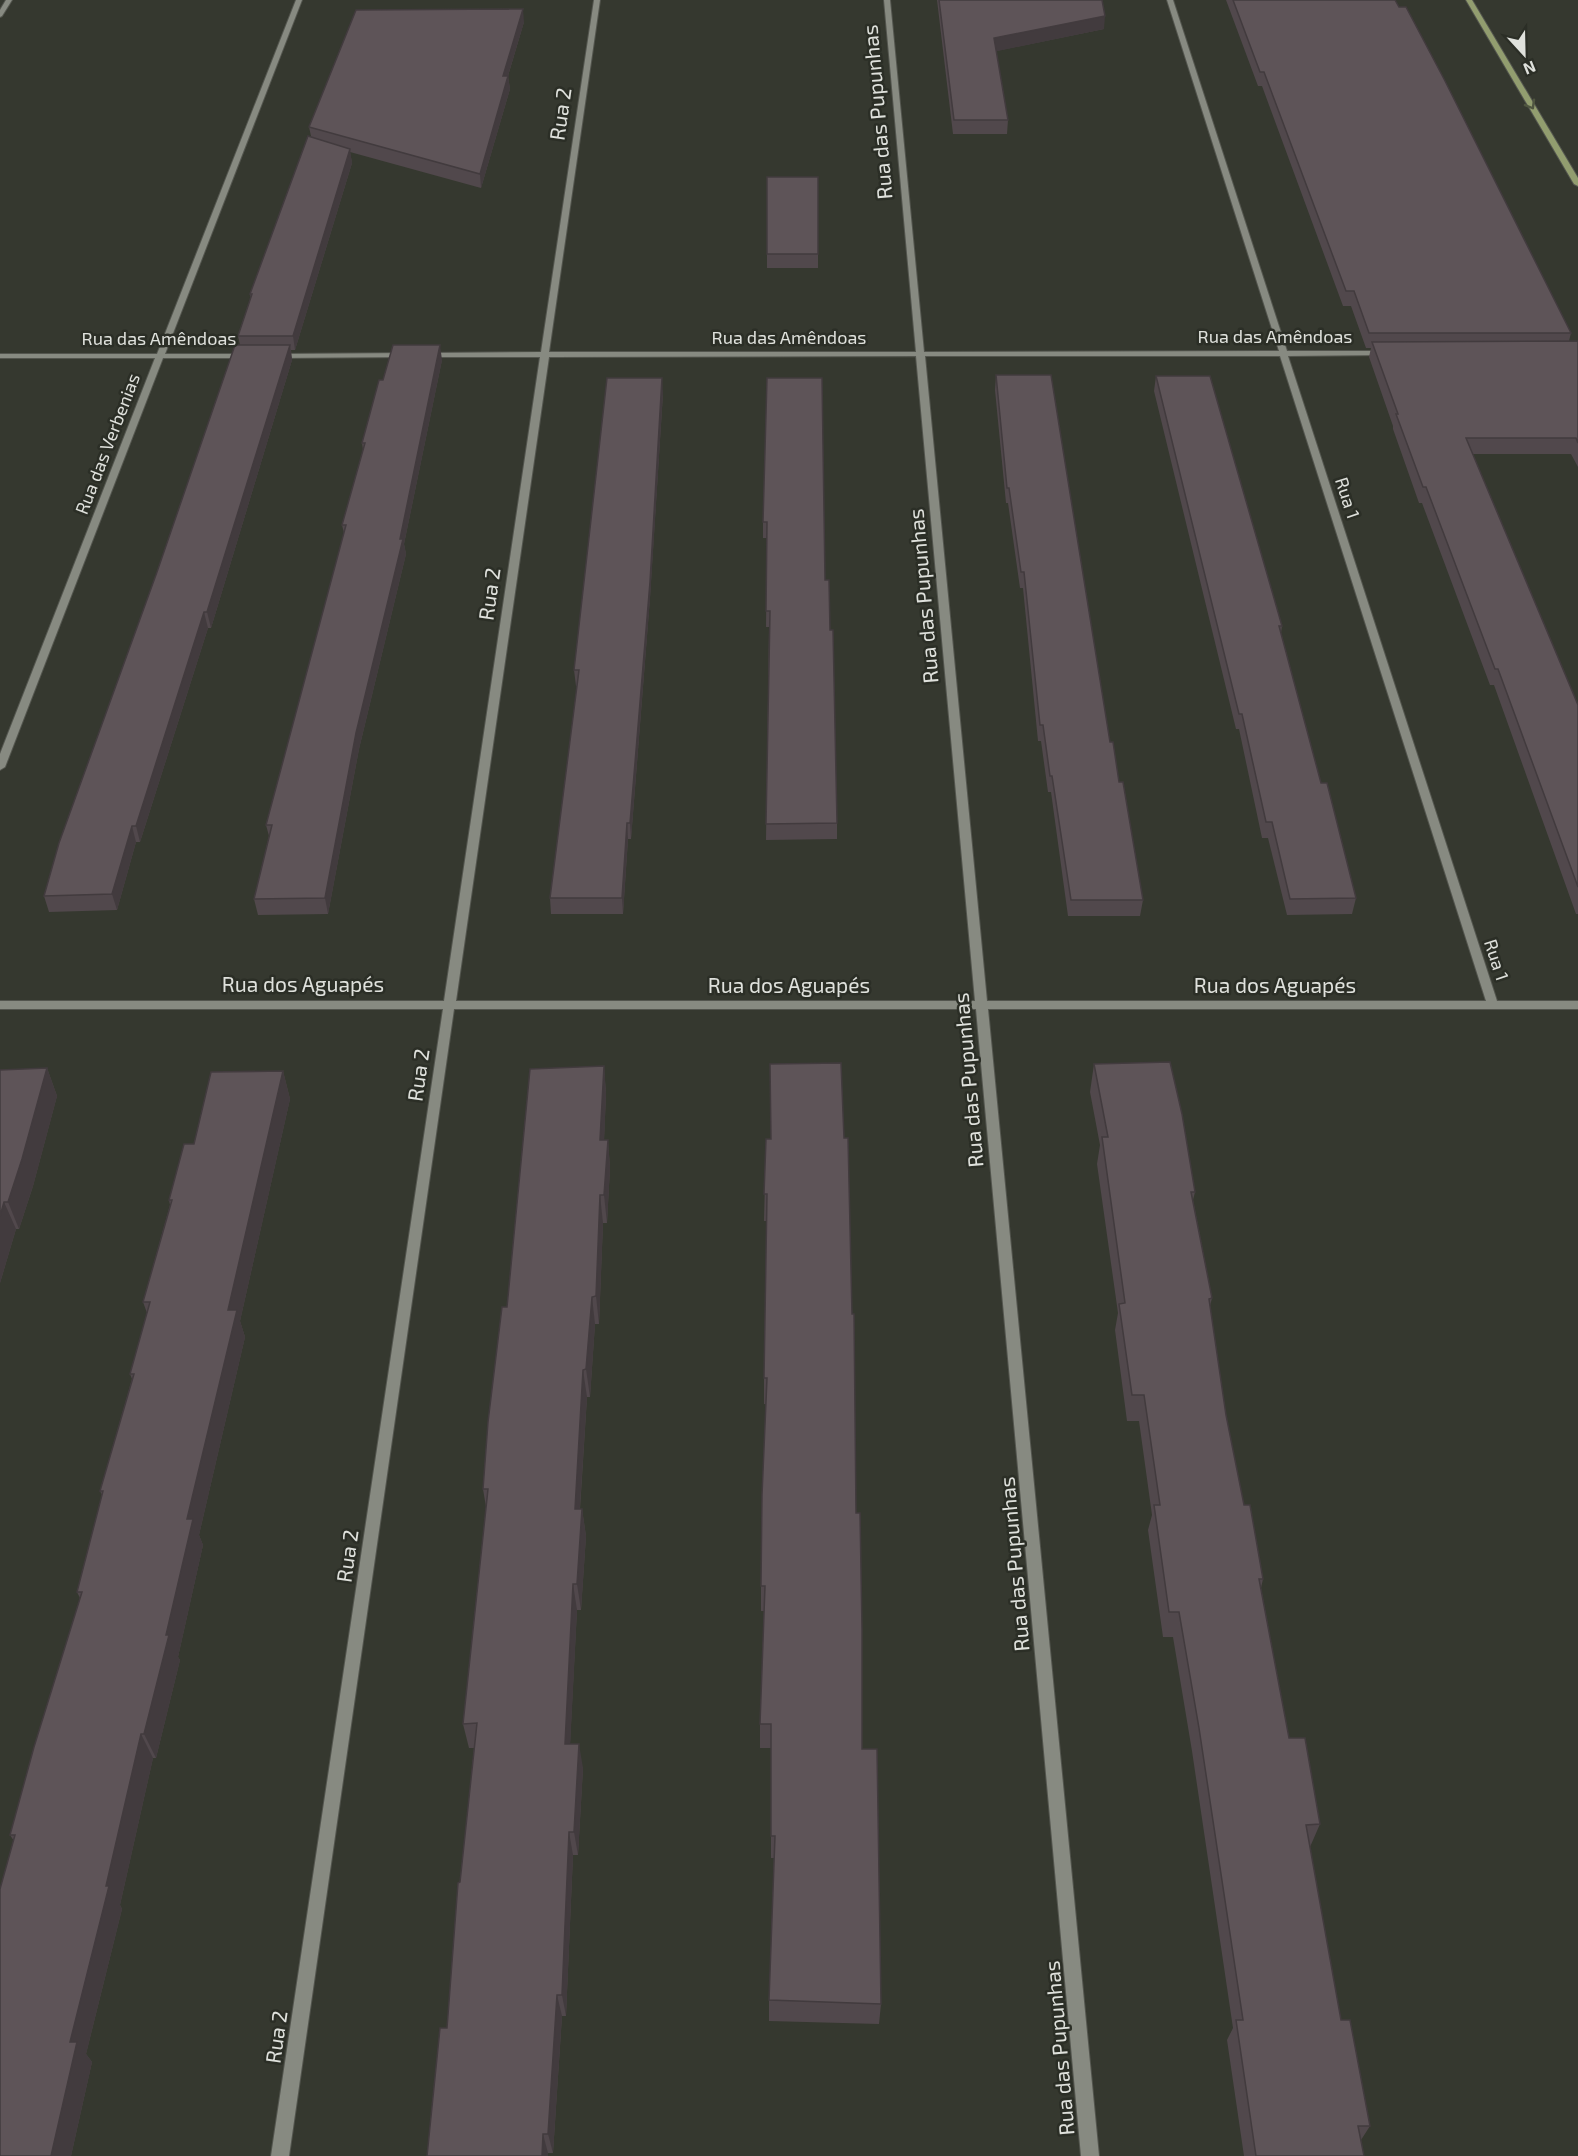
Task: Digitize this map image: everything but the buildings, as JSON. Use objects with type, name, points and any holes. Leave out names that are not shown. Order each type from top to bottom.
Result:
[{"type":"street","points":[[0,15],[9,0]]},
{"type":"street","name":"Rua das Verbenias","points":[[0,767],[299,0]]},
{"type":"street","name":"Rua 2","points":[[280,2156],[597,0]]},
{"type":"street","name":"Rua das Pupunhas","points":[[886,0],[1090,2156]]},
{"type":"street","name":"Rua 1","points":[[1170,0],[1493,1005]]},
{"type":"street","points":[[1469,0],[1578,184]]},
{"type":"street","name":"Rua das Amêndoas","points":[[265,356],[1389,353]]},
{"type":"street","name":"Rua das Amêndoas","points":[[0,356],[254,356]]},
{"type":"street","name":"Rua dos Aguapés","points":[[0,1005],[1578,1005]]}]
